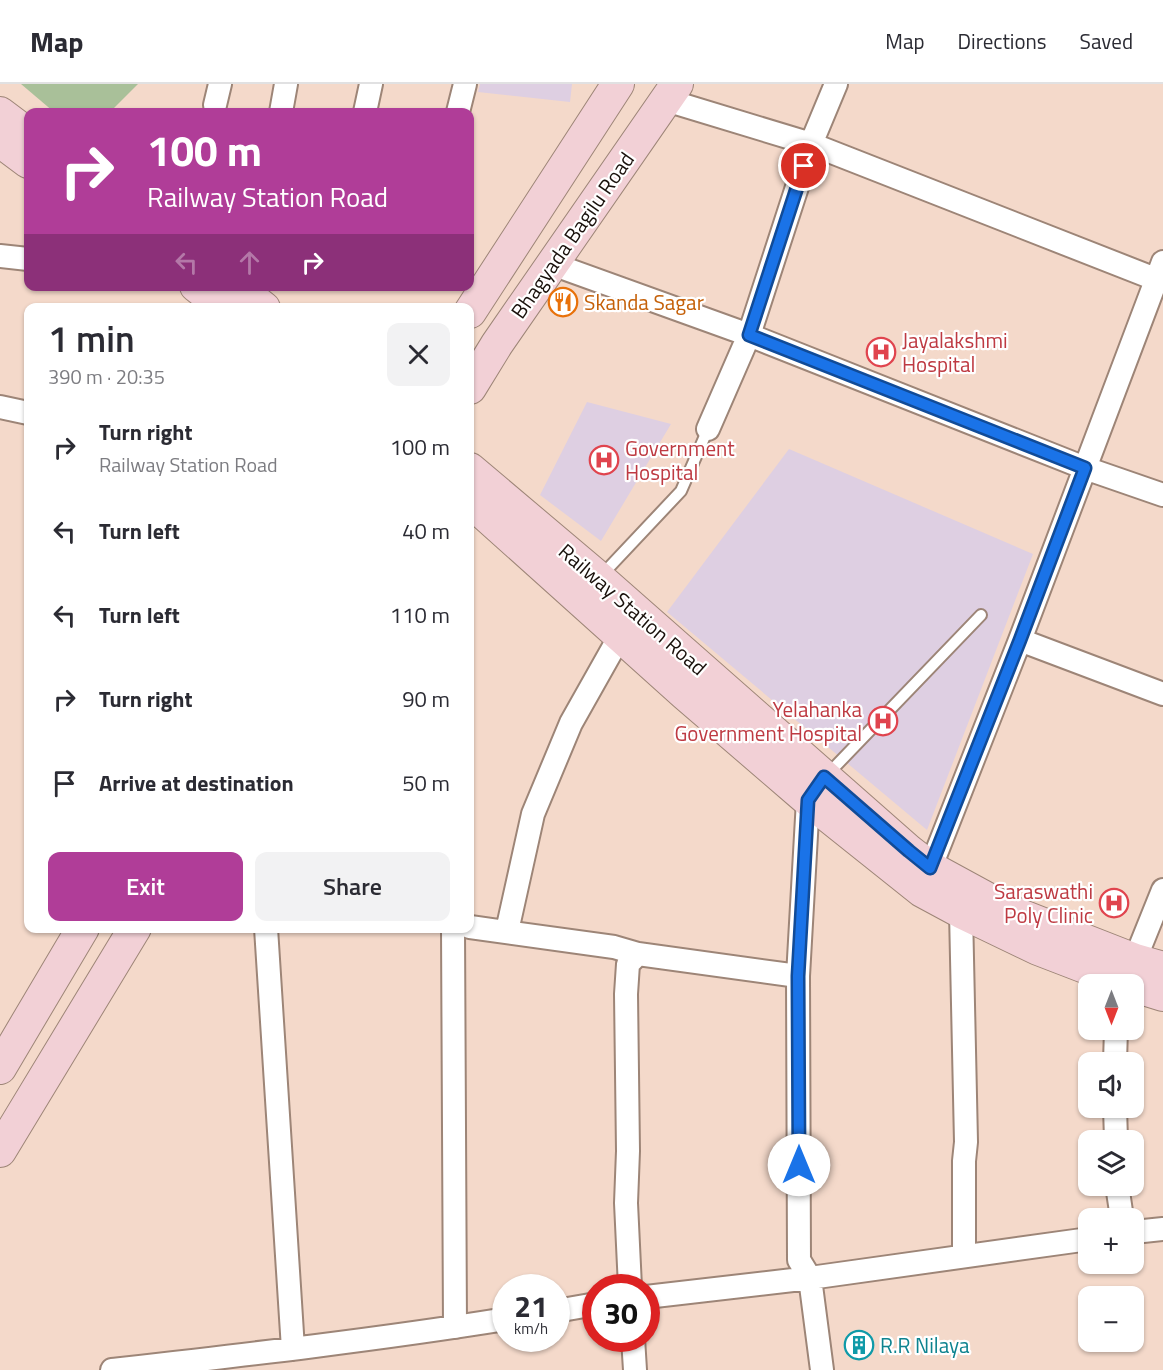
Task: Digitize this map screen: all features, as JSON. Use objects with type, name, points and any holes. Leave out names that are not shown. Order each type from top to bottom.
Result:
[{"type":"street","points":[[282,108],[286,84]]},
{"type":"street","points":[[365,108],[371,84]]},
{"type":"street","points":[[459,108],[465,84]]},
{"type":"street","name":"Bhagyada Bagilu Road","points":[[474,306],[618,84]]},
{"type":"street","points":[[708,429],[749,335],[811,144],[836,84]]},
{"type":"street","points":[[671,92],[1161,275],[926,880]]},
{"type":"street","name":"Bhagyada Bagilu Road","points":[[474,381],[497,344],[671,92]]},
{"type":"street","points":[[0,113],[24,131]]},
{"type":"street","points":[[0,141],[24,159]]},
{"type":"street","points":[[0,256],[24,259]]},
{"type":"street","points":[[552,264],[749,335],[1085,468],[1163,495]]},
{"type":"street","points":[[202,291],[217,303]]},
{"type":"street","points":[[242,291],[258,303]]},
{"type":"street","points":[[0,407],[24,411]]},
{"type":"street","name":"Railway Station Road","points":[[474,472],[599,578],[816,788],[926,880],[965,901],[1038,949],[1125,974]]},
{"type":"street","name":"Railway Station Road","points":[[474,505],[685,694],[816,788]]},
{"type":"street","points":[[507,932],[534,814],[571,723],[620,636]]},
{"type":"street","points":[[1020,640],[1163,694]]},
{"type":"street","points":[[816,788],[798,976],[799,1260],[810,1278],[822,1370]]},
{"type":"street","points":[[1136,974],[1163,890]]},
{"type":"street","points":[[964,1257],[965,901]]},
{"type":"street","points":[[474,928],[614,947],[638,954],[798,976]]},
{"type":"street","points":[[0,1068],[80,933]]},
{"type":"street","points":[[0,1151],[132,933]]},
{"type":"street","points":[[266,933],[286,1356]]},
{"type":"street","points":[[453,933],[455,1327]]},
{"type":"street","points":[[630,1274],[626,1203],[628,1151],[626,994],[628,964],[638,954]]},
{"type":"street","name":"Railway Station Road","points":[[1144,983],[1163,995]]},
{"type":"street","points":[[1144,1231],[1163,1229]]},
{"type":"street","points":[[660,1295],[810,1278],[1078,1241]]},
{"type":"street","points":[[112,1370],[286,1356],[492,1321]]},
{"type":"street","points":[[634,1352],[635,1370]]},
{"type":"lane","points":[[599,578],[681,491],[708,429]]},
{"type":"lane","points":[[816,788],[981,615]]},
{"type":"shaded area","points":[[480,84],[572,84],[570,102],[478,92]]},
{"type":"shaded area","name":"Government Hospital","points":[[587,402],[671,424],[601,541],[540,495]]},
{"type":"shaded area","name":"Yelahanka Government Hospital","points":[[789,449],[1033,554],[927,830],[667,612]]},
{"type":"green space","points":[[21,84],[138,84],[114,108],[49,108]]},
{"type":"place","name":"Skanda Sagar","points":[[563,302]]},
{"type":"place","name":"Jayalakshmi Hospital","points":[[881,352]]},
{"type":"place","name":"Government Hospital","points":[[604,460]]},
{"type":"place","name":"Yelahanka Government Hospital","points":[[883,721]]},
{"type":"place","name":"Saraswathi Poly Clinic","points":[[1114,903]]},
{"type":"place","name":"R.R Nilaya","points":[[859,1345]]},
{"type":"route","points":[[799,1165],[798,976],[808,800],[824,777],[930,868],[1085,468],[749,335],[804,166]]}]
